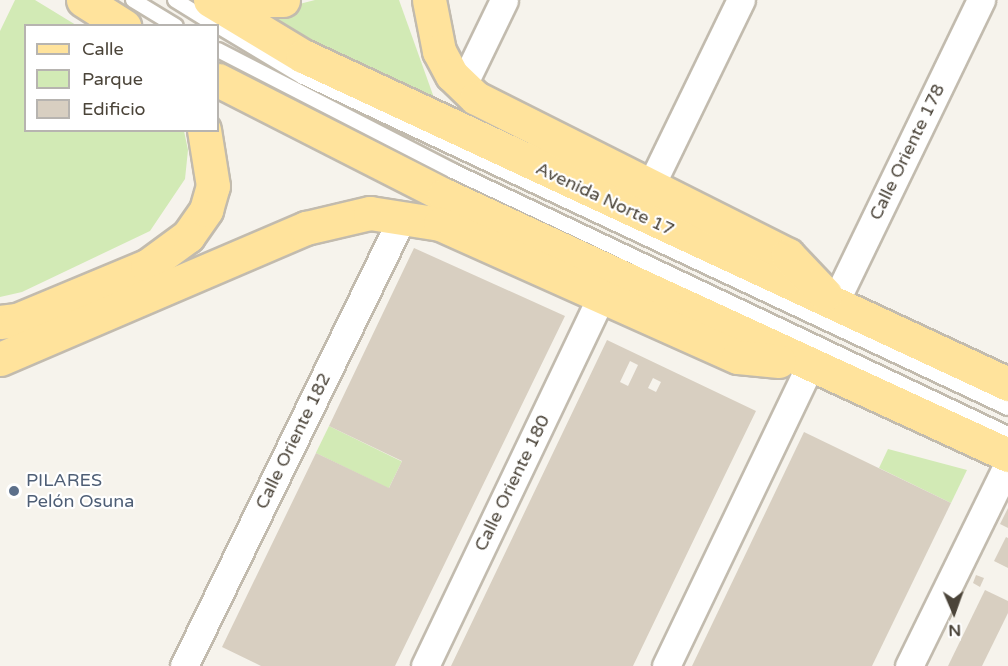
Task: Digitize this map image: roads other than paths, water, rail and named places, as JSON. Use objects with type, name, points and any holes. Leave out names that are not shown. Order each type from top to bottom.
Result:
[{"type":"main road","points":[[83,0],[121,24]]},
{"type":"main road","name":"Avenida Norte 17","points":[[210,0],[303,56],[1008,384]]},
{"type":"main road","points":[[235,0],[283,0]]},
{"type":"main road","points":[[429,0],[439,51],[463,85],[503,113],[789,255],[834,304]]},
{"type":"main road","points":[[219,81],[359,154],[1008,455]]},
{"type":"main road","points":[[0,322],[17,320],[147,266],[188,236],[213,186],[204,132]]},
{"type":"main road","points":[[0,359],[325,220],[370,213],[403,216],[440,224],[600,299],[738,357],[811,364]]},
{"type":"street","points":[[463,85],[504,0]]},
{"type":"street","points":[[650,187],[741,0]]},
{"type":"street","name":"Calle Oriente 178","points":[[834,304],[981,0]]},
{"type":"street","name":"Calle Oriente 182","points":[[184,666],[403,216]]},
{"type":"street","name":"Calle Oriente 180","points":[[425,666],[600,299]]},
{"type":"street","points":[[666,666],[811,364]]},
{"type":"street","points":[[909,666],[1008,464]]},
{"type":"lane","points":[[133,0],[173,24]]},
{"type":"lane","points":[[175,0],[214,24]]},
{"type":"lane","points":[[219,27],[303,77],[1008,408]]},
{"type":"lane","points":[[219,51],[453,171],[1008,434]]},
{"type":"place","name":"PILARES Pelón Osuna","points":[[14,491]]}]
